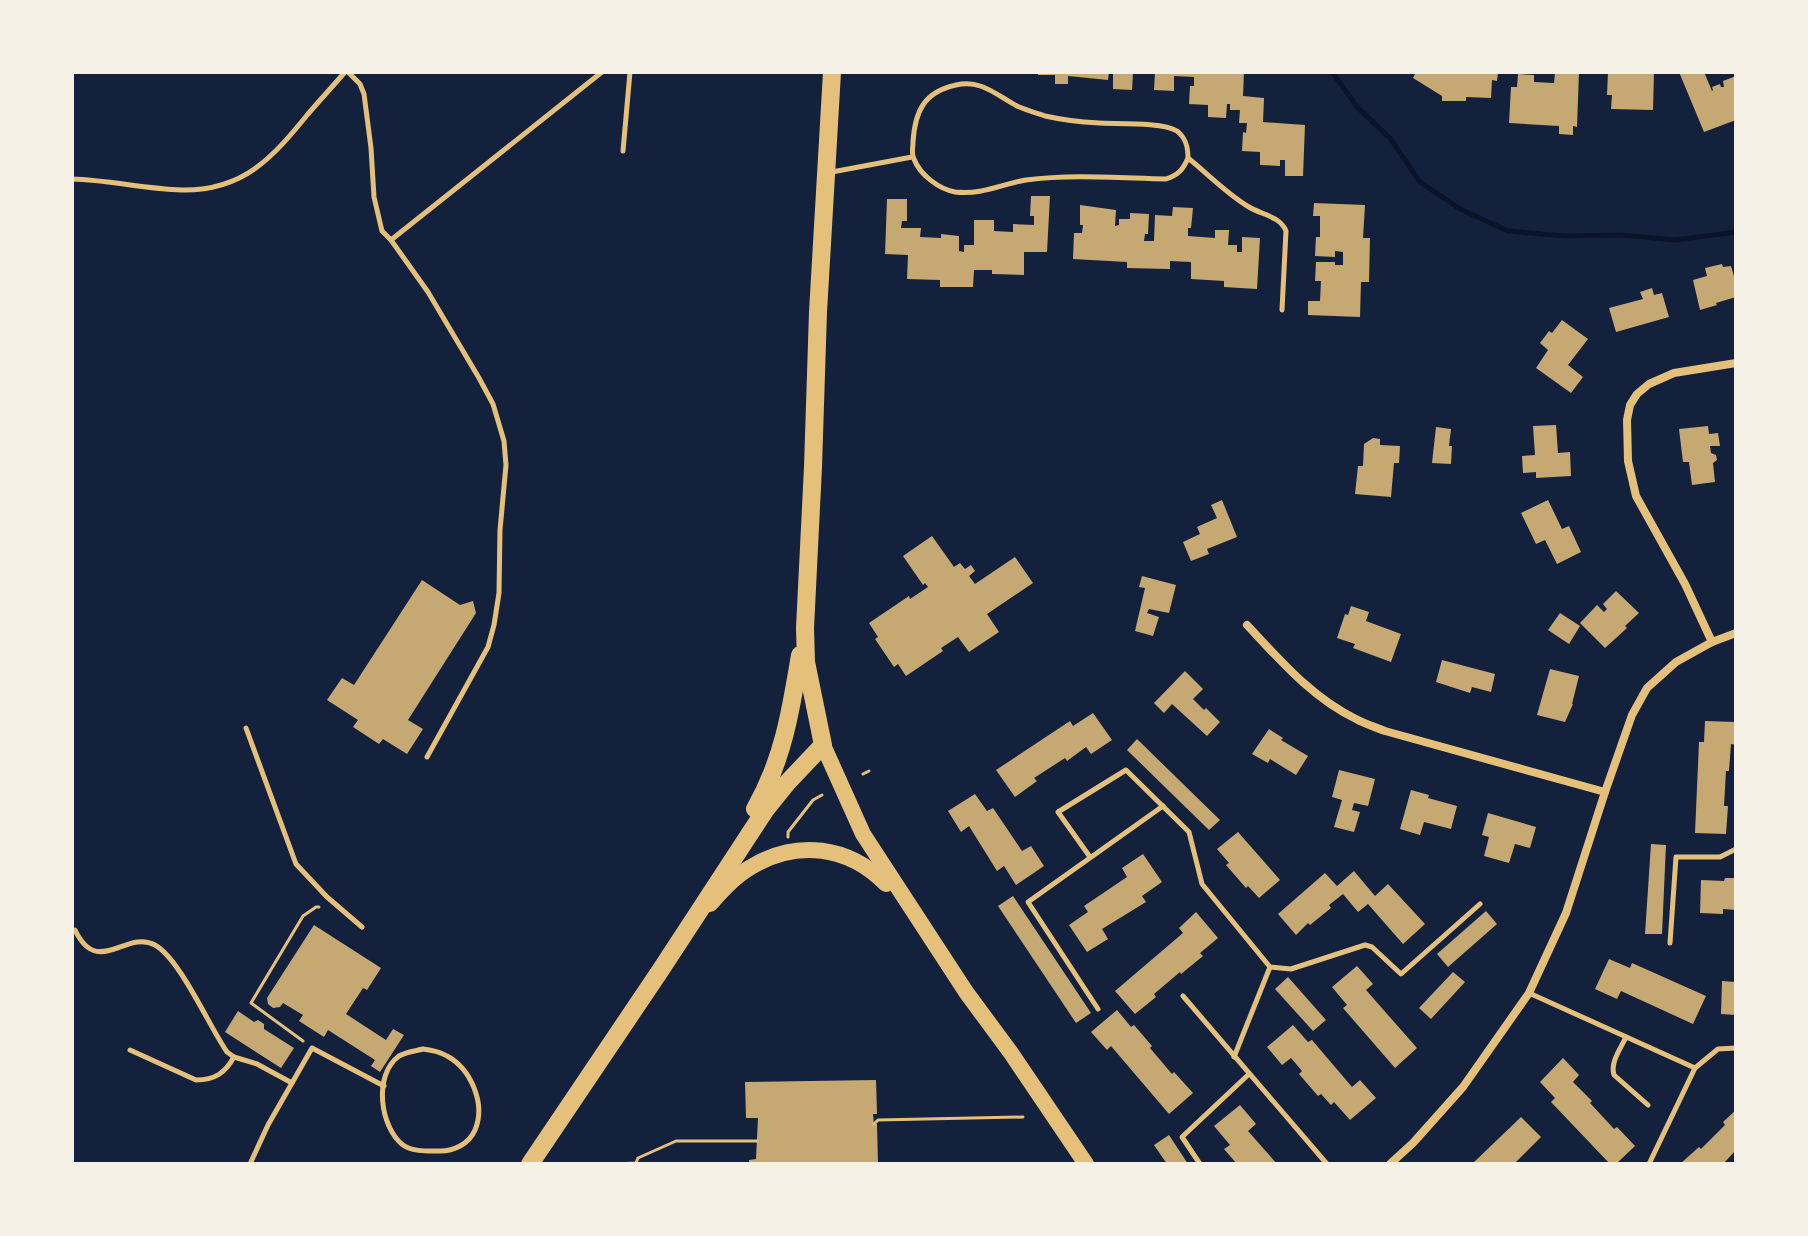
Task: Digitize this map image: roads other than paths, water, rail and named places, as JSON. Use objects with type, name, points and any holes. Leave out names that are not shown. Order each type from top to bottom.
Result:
[{"type":"main road","points":[[832,72],[805,628],[806,662],[823,745],[863,834],[966,992],[1086,1164]]},
{"type":"main road","points":[[682,936],[686,921],[743,829],[776,768],[791,710],[805,628]]},
{"type":"main road","points":[[530,1164],[766,809],[823,745]]},
{"type":"main road","points":[[682,936],[721,892],[747,869],[766,859],[791,852],[827,850],[849,856],[872,869],[912,910]]},
{"type":"street","points":[[1712,642],[1685,584],[1636,496],[1628,461],[1627,420],[1630,405],[1649,384],[1674,373],[1736,363]]},
{"type":"street","points":[[1247,625],[1300,680],[1355,719],[1385,731],[1605,792]]},
{"type":"street","points":[[1390,1164],[1463,1087],[1529,993],[1566,913],[1632,715],[1647,688],[1676,662],[1736,633]]},
{"type":"lane","points":[[72,179],[183,190],[207,188],[238,179],[279,150],[346,72],[360,84],[371,148],[374,197],[382,231],[428,292],[493,404],[504,441],[506,465],[500,530],[499,593],[494,625],[488,647],[427,757]]},
{"type":"lane","points":[[391,240],[602,72]]},
{"type":"lane","points":[[623,151],[630,72]]},
{"type":"lane","points":[[972,83],[986,87],[1018,106],[1047,116],[1171,128],[1184,137],[1188,158],[1176,176],[1166,179],[1058,177],[1023,181],[988,191],[951,191],[937,184],[912,157],[914,123],[921,107],[932,95],[945,88],[972,83]]},
{"type":"lane","points":[[827,173],[912,157]]},
{"type":"lane","points":[[1188,158],[1248,206],[1283,225],[1286,231],[1282,310]]},
{"type":"lane","points":[[246,728],[296,864],[327,897],[362,927]]},
{"type":"lane","points":[[1090,857],[1058,812],[1126,770],[1189,832],[1202,884],[1270,967],[1291,969],[1365,945],[1372,947],[1401,974],[1480,904]]},
{"type":"lane","points":[[1098,1009],[1028,902],[1163,806]]},
{"type":"lane","points":[[1670,943],[1676,857],[1720,857],[1736,849]]},
{"type":"lane","points":[[75,930],[80,941],[95,951],[115,950],[137,942],[155,945],[183,978],[227,1052],[292,1083]]},
{"type":"lane","points":[[1234,1057],[1270,967]]},
{"type":"lane","points":[[1529,993],[1695,1068]]},
{"type":"lane","points":[[1183,996],[1327,1164]]},
{"type":"lane","points":[[1626,1037],[1612,1070],[1648,1105]]},
{"type":"lane","points":[[250,1164],[268,1125],[312,1048],[384,1086]]},
{"type":"lane","points":[[1649,1164],[1695,1068],[1718,1049],[1736,1048]]},
{"type":"lane","points":[[423,1049],[447,1056],[468,1075],[479,1107],[478,1122],[470,1140],[450,1150],[422,1150],[403,1144],[389,1128],[383,1107],[384,1086],[390,1067],[399,1057],[423,1049]]},
{"type":"lane","points":[[130,1050],[196,1080],[206,1080],[223,1072],[234,1057]]},
{"type":"lane","points":[[1200,1164],[1182,1137],[1249,1074]]},
{"type":"waterway","points":[[1332,72],[1358,108],[1390,138],[1420,182],[1460,209],[1508,231],[1675,240],[1736,232]]}]
